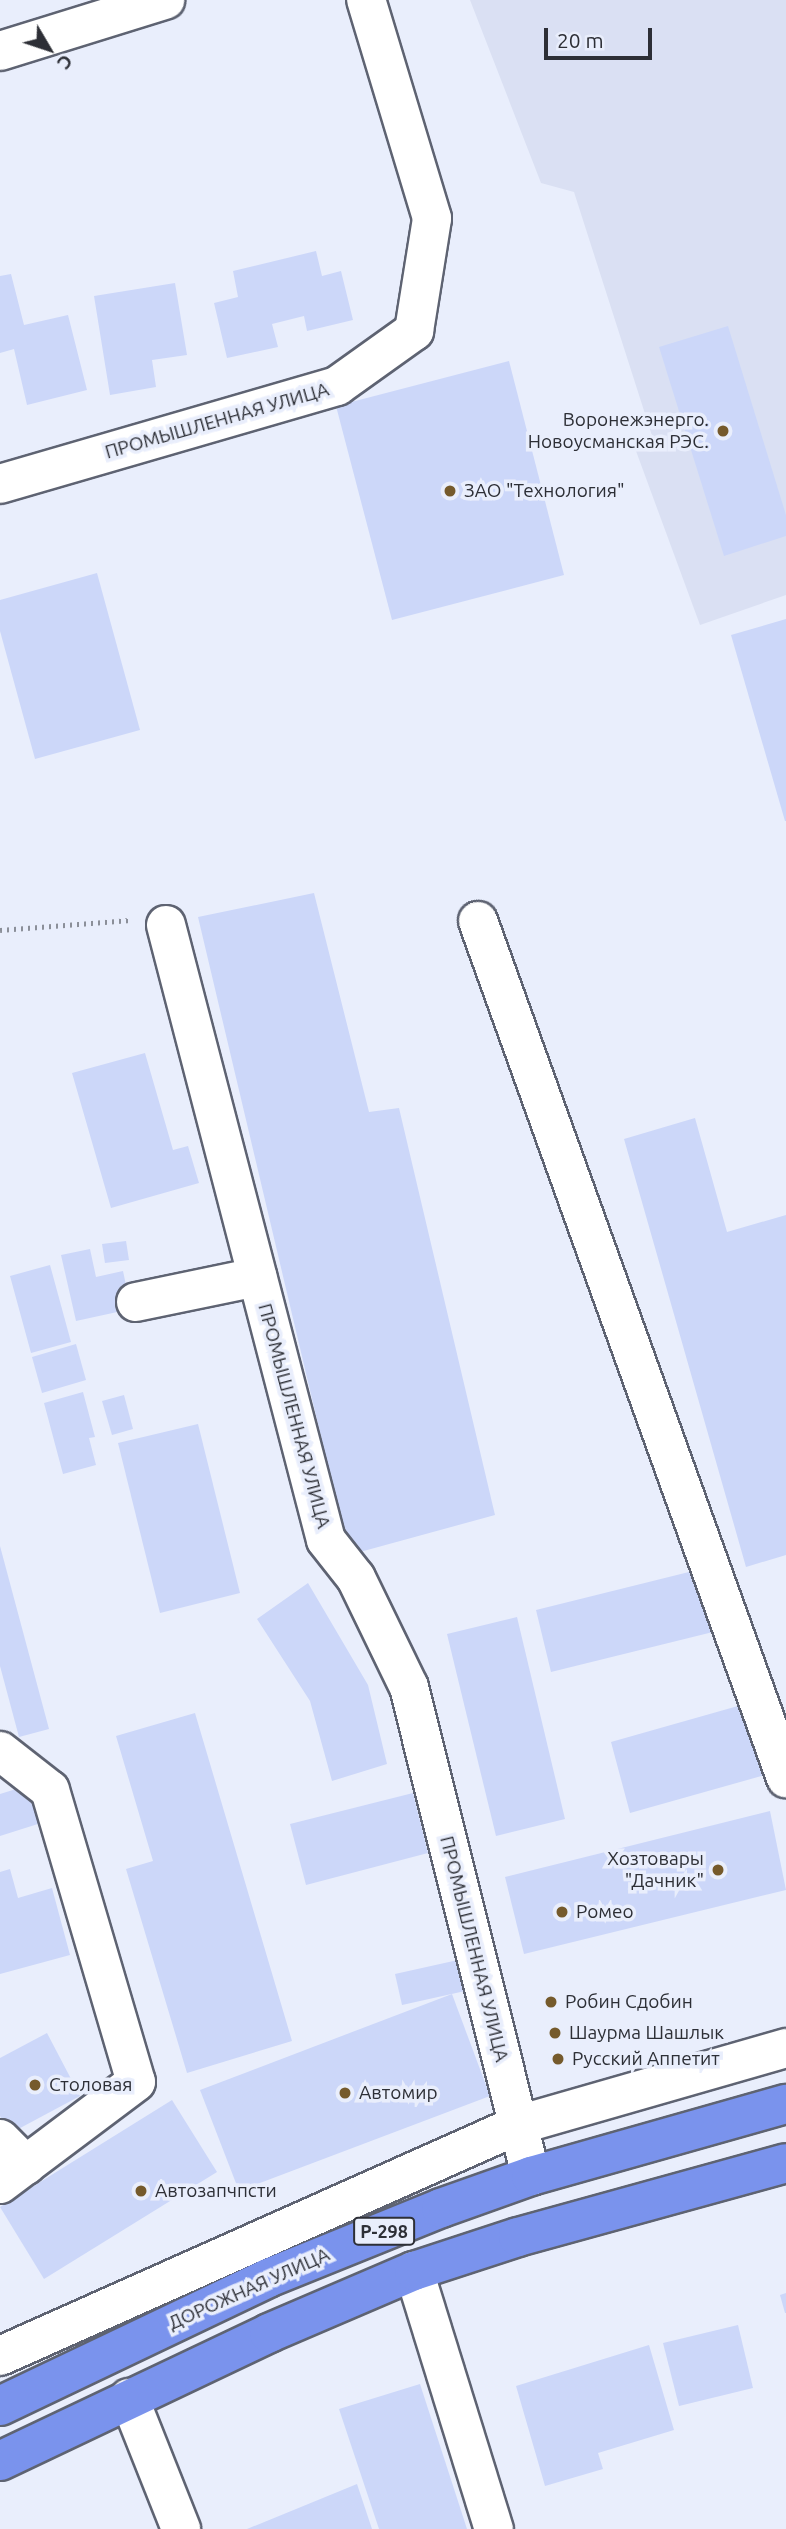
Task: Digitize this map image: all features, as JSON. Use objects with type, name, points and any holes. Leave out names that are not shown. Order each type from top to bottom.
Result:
[{"type":"highway","name":"ДОРОЖНАЯ УЛИЦА","points":[[0,2406],[268,2278],[531,2176],[786,2104]]},
{"type":"highway","name":"Р-298","points":[[0,2461],[129,2398],[414,2271],[544,2229],[786,2163]]},
{"type":"street","points":[[0,51],[165,0]]},
{"type":"street","name":"ПРОМЫШЛЕННАЯ УЛИЦА","points":[[0,484],[337,386],[414,331],[432,218],[366,0]]},
{"type":"street","points":[[478,921],[786,1778]]},
{"type":"street","name":"ПРОМЫШЛЕННАЯ УЛИЦА","points":[[166,925],[326,1541],[356,1578],[408,1687],[531,2176]]},
{"type":"street","points":[[136,1302],[257,1277]]},
{"type":"street","points":[[0,1751],[50,1790],[136,2082],[9,2163]]},
{"type":"street","points":[[0,2356],[518,2125],[786,2048]]},
{"type":"street","points":[[414,2271],[494,2529]]},
{"type":"street","points":[[129,2398],[181,2529]]},
{"type":"path","points":[[0,930],[127,920],[166,925]]},
{"type":"shaded area","name":"Воронежэнерго. Новоусманская РЭС.","points":[[470,0],[786,0],[786,595],[700,625],[636,451],[655,445],[574,192],[541,183]]},
{"type":"building","points":[[316,251],[322,276],[341,271],[353,320],[307,331],[304,316],[272,324],[278,347],[227,358],[214,303],[238,297],[233,271]]},
{"type":"building","points":[[11,274],[24,325],[68,315],[87,390],[27,405],[14,349],[0,353],[0,276]]},
{"type":"building","points":[[175,283],[187,355],[152,360],[156,387],[110,395],[94,296]]},
{"type":"building","name":"Воронежэнерго. Новоусманская РЭС.","points":[[728,326],[786,515],[786,536],[724,556],[659,347]]},
{"type":"building","name":"ЗАО \"Технология\"","points":[[509,361],[564,575],[392,620],[336,406]]},
{"type":"building","points":[[97,573],[140,730],[35,759],[0,631],[0,600]]},
{"type":"building","points":[[786,619],[786,821],[785,821],[731,635]]},
{"type":"building","points":[[314,893],[369,1112],[399,1108],[495,1515],[349,1555],[198,917]]},
{"type":"building","points":[[145,1053],[173,1150],[188,1146],[199,1183],[111,1208],[72,1073]]},
{"type":"building","points":[[695,1118],[727,1232],[786,1215],[786,1555],[746,1567],[624,1139]]},
{"type":"building","points":[[126,1241],[129,1260],[105,1263],[102,1244]]},
{"type":"building","points":[[90,1249],[96,1277],[123,1271],[131,1309],[76,1321],[61,1255]]},
{"type":"building","points":[[50,1265],[71,1342],[31,1353],[10,1276]]},
{"type":"building","points":[[76,1344],[86,1380],[42,1393],[32,1357]]},
{"type":"building","points":[[83,1392],[95,1437],[89,1438],[96,1465],[63,1474],[44,1403]]},
{"type":"building","points":[[124,1395],[133,1429],[112,1435],[102,1401]]},
{"type":"building","points":[[198,1424],[240,1593],[160,1613],[118,1443]]},
{"type":"building","points":[[0,1546],[49,1729],[19,1737],[0,1666]]},
{"type":"building","points":[[701,1569],[717,1631],[551,1672],[536,1610]]},
{"type":"building","points":[[308,1583],[368,1685],[387,1764],[332,1781],[310,1701],[257,1619]]},
{"type":"building","points":[[517,1617],[565,1819],[496,1836],[447,1634]]},
{"type":"building","points":[[745,1704],[765,1775],[630,1813],[611,1742]]},
{"type":"building","points":[[195,1713],[292,2041],[187,2073],[126,1869],[153,1861],[116,1736]]},
{"type":"building","points":[[29,1785],[41,1823],[0,1836],[0,1794]]},
{"type":"building","points":[[413,1793],[428,1853],[306,1885],[290,1824]]},
{"type":"building","points":[[770,1811],[786,1890],[524,1954],[505,1877]]},
{"type":"building","points":[[10,1869],[18,1898],[52,1888],[70,1955],[0,1974],[0,1872]]},
{"type":"building","points":[[458,1960],[465,1991],[402,2005],[395,1974]]},
{"type":"building","name":"Автомир","points":[[452,1994],[490,2096],[239,2191],[200,2090]]},
{"type":"building","points":[[47,2033],[80,2096],[9,2134],[0,2116],[0,2058]]},
{"type":"building","points":[[172,2100],[217,2172],[44,2279],[0,2207]]},
{"type":"building","points":[[786,2293],[786,2313],[785,2313],[780,2295]]},
{"type":"building","points":[[738,2325],[753,2388],[679,2406],[663,2343]]},
{"type":"building","points":[[649,2345],[674,2430],[598,2453],[603,2469],[545,2486],[516,2386]]},
{"type":"building","points":[[420,2384],[467,2529],[379,2529],[339,2409]]},
{"type":"building","points":[[357,2484],[372,2529],[247,2529]]},
{"type":"place","name":"Воронежэнерго. Новоусманская РЭС.","points":[[723,431]]},
{"type":"place","name":"ЗАО \"Технология\"","points":[[450,491]]},
{"type":"place","name":"Хозтовары \"Дачник\"","points":[[718,1870]]},
{"type":"place","name":"Ромео","points":[[562,1912]]},
{"type":"place","name":"Робин Сдобин","points":[[551,2002]]},
{"type":"place","name":"Шаурма Шашлык","points":[[555,2033]]},
{"type":"place","name":"Русский Аппетит","points":[[558,2059]]},
{"type":"place","name":"Столовая","points":[[35,2085]]},
{"type":"place","name":"Автомир","points":[[345,2093]]},
{"type":"place","name":"Автозапчпсти","points":[[141,2191]]}]
